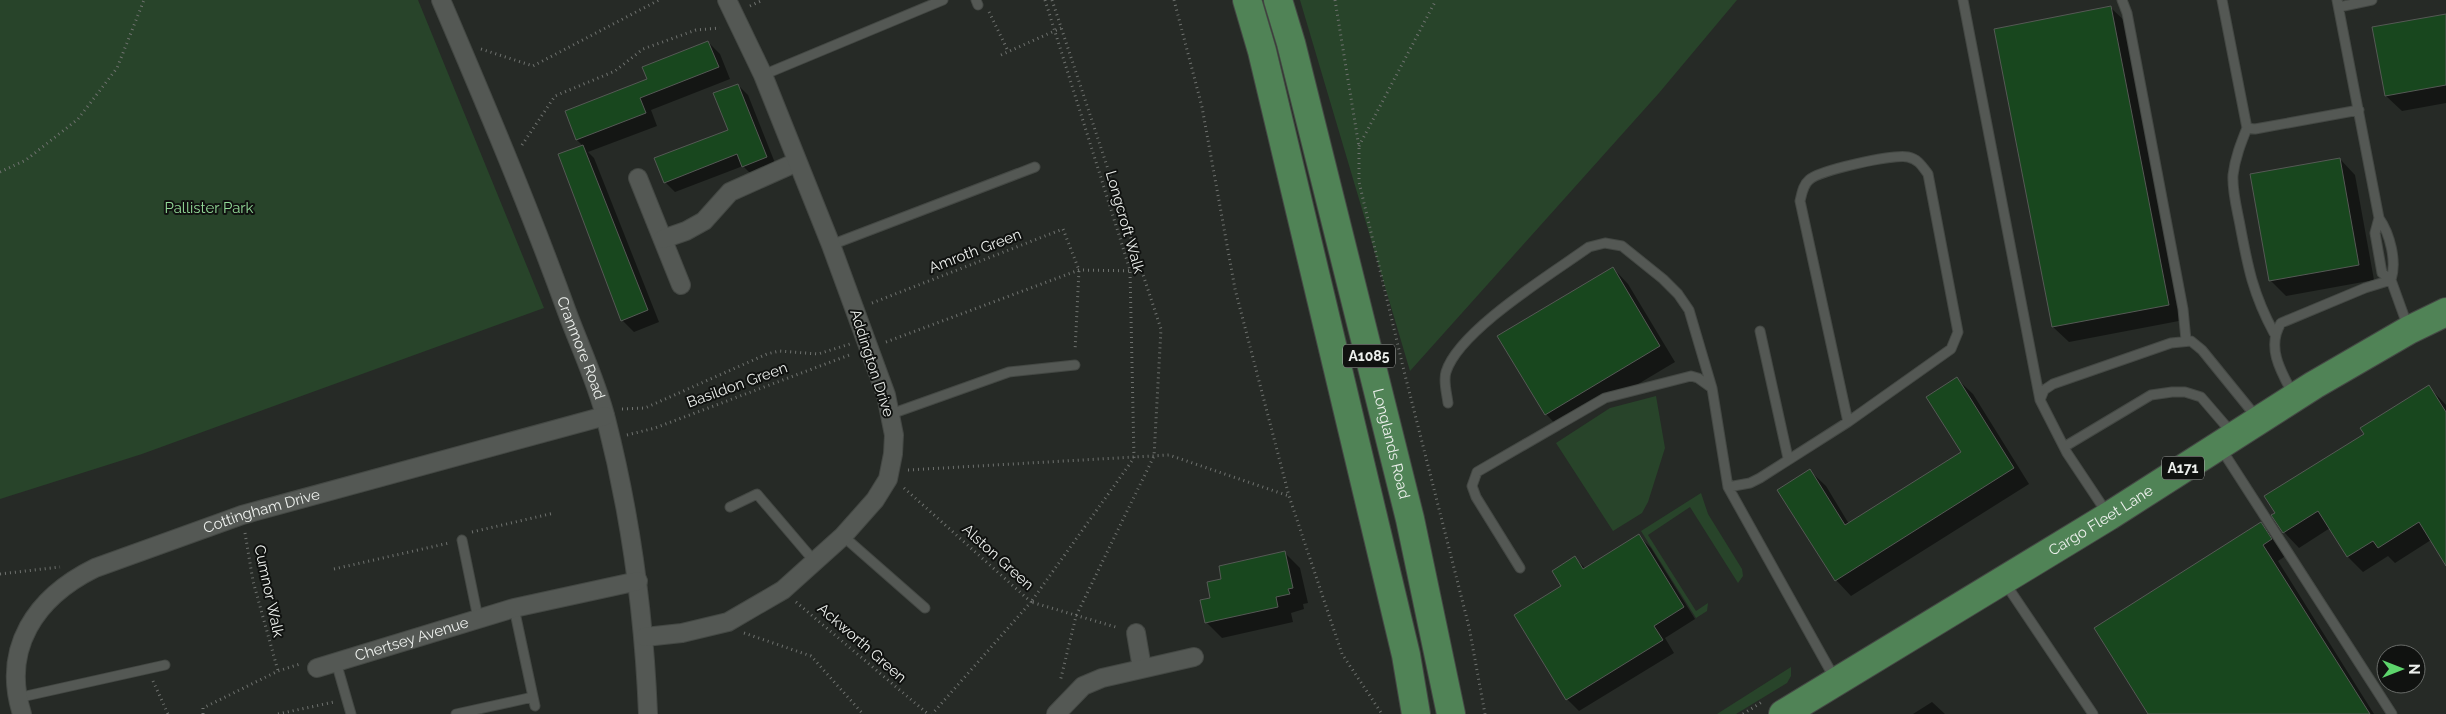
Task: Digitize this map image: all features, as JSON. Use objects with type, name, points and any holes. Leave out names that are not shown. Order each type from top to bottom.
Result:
[{"type":"main road","name":"A1085","points":[[1247,0],[1262,50],[1404,646],[1416,714]]},
{"type":"main road","name":"Longlands Road","points":[[1278,0],[1296,62],[1410,519],[1450,714]]},
{"type":"main road","name":"Cargo Fleet Lane","points":[[1783,714],[2109,516],[2294,397],[2409,330],[2446,312]]},
{"type":"street","name":"Cranmore Road","points":[[442,0],[541,240],[604,413],[630,526],[645,637],[648,714]]},
{"type":"street","name":"Addington Drive","points":[[645,637],[682,633],[720,624],[748,612],[783,590],[843,536],[875,500],[889,474],[894,435],[891,414],[831,245],[763,75],[727,0]]},
{"type":"street","points":[[663,239],[686,231],[704,221],[730,192],[797,162]]},
{"type":"street","points":[[638,178],[681,285]]},
{"type":"street","name":"Cottingham Drive","points":[[19,706],[16,665],[23,635],[45,603],[76,578],[95,568],[242,515],[604,413]]},
{"type":"street","name":"Chertsey Avenue","points":[[317,668],[514,608],[638,581]]},
{"type":"street","points":[[1136,633],[1142,668]]},
{"type":"street","points":[[1056,714],[1083,686],[1120,672],[1194,656]]},
{"type":"lane","points":[[763,75],[943,0]]},
{"type":"lane","points":[[2122,0],[2127,13],[2181,299],[2186,340]]},
{"type":"lane","points":[[2222,0],[2246,128],[2235,158],[2233,178],[2237,211],[2250,281],[2274,333],[2278,368],[2294,397]]},
{"type":"lane","points":[[2372,0],[2338,3],[2379,218],[2386,229],[2394,270],[2391,280],[2409,330]]},
{"type":"lane","points":[[1963,1],[2040,400],[2064,447],[2109,516]]},
{"type":"lane","points":[[2246,128],[2254,130],[2358,110]]},
{"type":"lane","points":[[1728,487],[1750,483],[1848,422],[1951,349],[1958,332],[1928,174],[1918,161],[1907,157],[1893,157],[1821,172],[1807,183],[1800,200],[1848,422]]},
{"type":"lane","points":[[831,245],[1035,167]]},
{"type":"lane","points":[[1448,403],[1445,373],[1455,356],[1482,324],[1589,247],[1605,243],[1622,246],[1646,263],[1678,294],[1689,310],[1697,331],[1712,388],[1728,487],[1837,681]]},
{"type":"lane","points":[[2274,333],[2281,323],[2365,288],[2391,280]]},
{"type":"lane","points":[[1760,331],[1788,458]]},
{"type":"lane","points":[[2040,400],[2044,390],[2053,384],[2172,343],[2186,340],[2191,341],[2202,350],[2258,420]]},
{"type":"lane","points":[[891,414],[1009,372],[1075,365]]},
{"type":"lane","points":[[1520,568],[1476,498],[1472,486],[1477,472],[1605,398],[1691,376],[1698,378],[1712,388]]},
{"type":"lane","points":[[2064,447],[2151,395],[2185,392],[2201,397],[2392,714]]},
{"type":"lane","points":[[730,507],[757,494],[809,555],[816,560]]},
{"type":"lane","points":[[843,536],[926,608]]},
{"type":"lane","points":[[462,540],[478,618]]},
{"type":"lane","points":[[2003,580],[2093,714]]},
{"type":"lane","points":[[456,714],[534,702],[514,608]]},
{"type":"lane","points":[[336,662],[351,714]]},
{"type":"lane","points":[[19,706],[147,668],[164,665]]},
{"type":"path","points":[[0,172],[26,160],[78,119],[117,68],[144,0]]},
{"type":"path","points":[[459,42],[533,66],[659,0]]},
{"type":"path","name":"Longcroft Walk","points":[[1045,0],[1130,270],[1134,458]]},
{"type":"path","points":[[1052,0],[1161,329],[1154,456],[1076,616],[1058,687]]},
{"type":"path","points":[[1174,0],[1202,108],[1236,289],[1289,496],[1342,654],[1382,714]]},
{"type":"path","points":[[1335,0],[1359,147],[1359,182],[1405,375],[1469,627],[1485,714]]},
{"type":"path","points":[[1359,147],[1436,0]]},
{"type":"path","points":[[977,2],[989,12],[1008,52]]},
{"type":"path","points":[[510,163],[555,96],[616,71],[643,49],[696,30],[724,28],[738,24]]},
{"type":"path","points":[[1001,55],[1061,28]]},
{"type":"path","name":"Amroth Green","points":[[855,310],[1063,228],[1079,270]]},
{"type":"path","points":[[604,413],[645,408],[767,354],[779,351],[818,354],[867,344],[1079,270],[1142,271]]},
{"type":"path","points":[[1075,365],[1079,270]]},
{"type":"path","name":"Basildon Green","points":[[611,439],[655,428],[867,344]]},
{"type":"path","points":[[889,474],[1169,455],[1289,496]]},
{"type":"path","points":[[1134,458],[1032,602],[1136,633]]},
{"type":"path","name":"Alston Green","points":[[889,474],[1032,602],[932,714]]},
{"type":"path","points":[[334,569],[462,540],[467,533],[554,513]]},
{"type":"path","name":"Cumnor Walk","points":[[242,515],[253,581],[278,671]]},
{"type":"path","points":[[0,574],[62,567],[95,568]]},
{"type":"path","name":"Ackworth Green","points":[[783,590],[928,714]]},
{"type":"path","points":[[720,624],[811,656],[863,714]]},
{"type":"path","points":[[203,714],[203,708],[278,671],[312,662],[314,668],[317,668]]},
{"type":"path","points":[[147,668],[168,714]]},
{"type":"path","points":[[278,714],[347,700]]},
{"type":"green space","name":"Pallister Park","points":[[0,0],[418,0],[544,308],[142,454],[0,499]]},
{"type":"green space","points":[[1300,0],[1737,0],[1659,93],[1410,371]]},
{"type":"green space","points":[[1656,396],[1665,448],[1648,502],[1642,513],[1613,531],[1556,443],[1610,408]]},
{"type":"green space","points":[[1701,493],[1708,514],[1742,569],[1743,576],[1738,583],[1690,507],[1648,535],[1696,611],[1708,603],[1707,611],[1696,618],[1641,531]]},
{"type":"green space","points":[[1791,667],[1791,676],[1787,683],[1736,714],[1717,714]]},
{"type":"building","points":[[2111,6],[2169,305],[2052,327],[1994,29]]},
{"type":"building","points":[[2446,14],[2446,85],[2385,96],[2372,27]]},
{"type":"building","points":[[708,41],[719,67],[640,98],[646,113],[576,140],[565,111],[647,79],[642,67]]},
{"type":"building","points":[[738,84],[767,157],[742,167],[737,154],[664,183],[654,158],[728,130],[713,93]]},
{"type":"building","points":[[583,145],[648,310],[621,321],[558,154]]},
{"type":"building","points":[[2340,158],[2359,265],[2269,281],[2250,174]]},
{"type":"building","points":[[1613,267],[1660,346],[1545,415],[1497,336]]},
{"type":"building","points":[[1957,377],[2014,468],[1835,581],[1777,490],[1810,469],[1845,525],[1961,452],[1926,397]]},
{"type":"building","points":[[2429,385],[2446,412],[2446,566],[2419,522],[2378,548],[2373,541],[2347,557],[2318,511],[2283,533],[2271,515],[2275,513],[2264,496],[2364,434],[2360,428]]},
{"type":"building","points":[[2261,522],[2272,539],[2263,545],[2370,714],[2148,714],[2094,628]]},
{"type":"building","points":[[1639,534],[1684,607],[1654,626],[1663,640],[1566,700],[1514,615],[1561,586],[1552,571],[1575,556],[1583,569]]},
{"type":"building","points":[[1285,551],[1293,588],[1288,589],[1290,594],[1276,597],[1278,607],[1205,623],[1200,600],[1210,598],[1207,582],[1221,579],[1219,566]]}]
